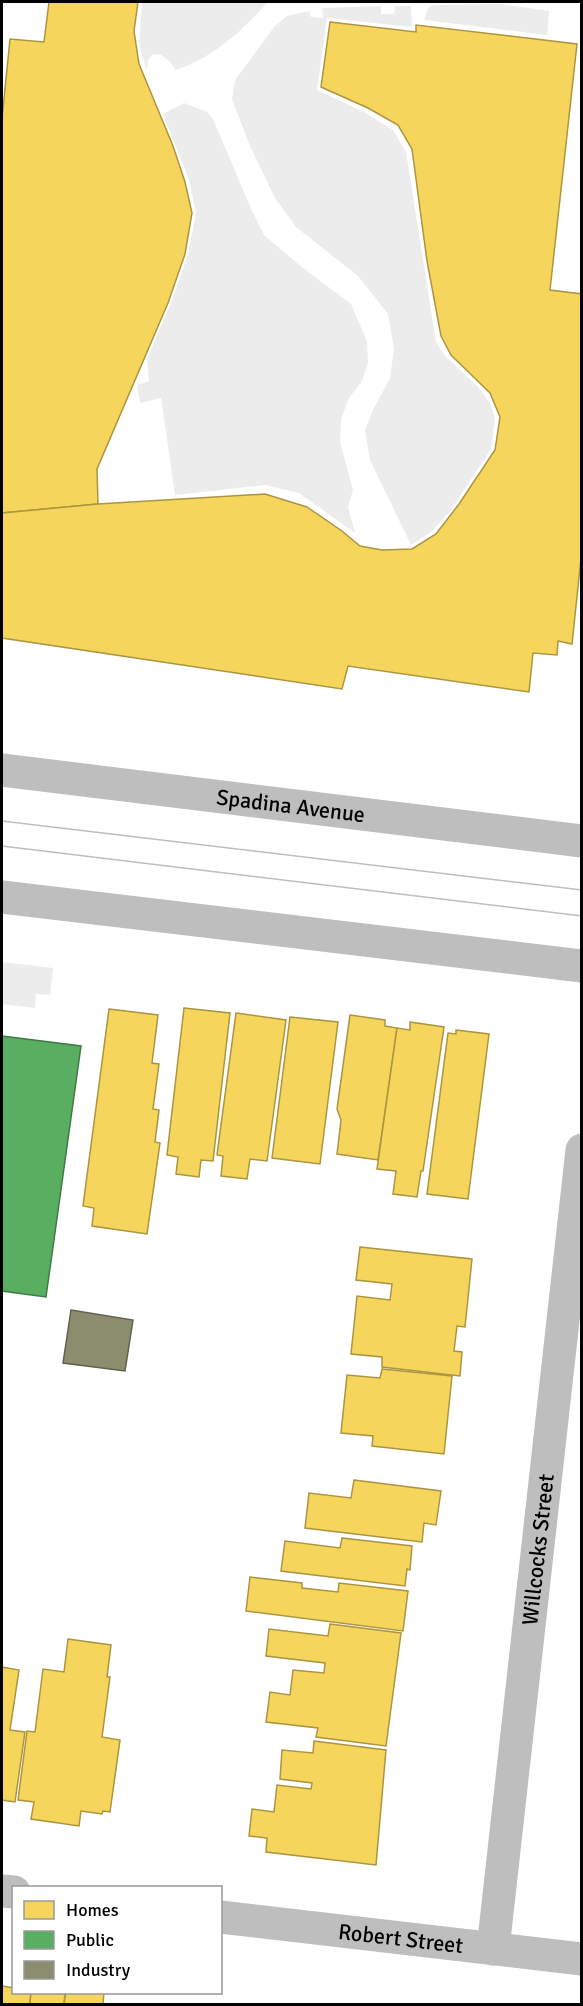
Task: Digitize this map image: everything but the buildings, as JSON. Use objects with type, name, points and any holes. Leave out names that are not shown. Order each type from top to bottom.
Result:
[{"type":"street","name":"Spadina Avenue","points":[[2,770],[582,842]]},
{"type":"street","points":[[2,897],[582,966]]},
{"type":"street","name":"Willcocks Street","points":[[493,1948],[582,1150]]},
{"type":"street","name":"Robert Street","points":[[222,1917],[582,1959]]},
{"type":"shaded area","points":[[142,2],[268,2],[237,33],[204,57],[176,70],[160,54],[152,55],[148,60],[147,72],[139,45]]},
{"type":"shaded area","points":[[501,4],[549,11],[547,35],[424,20],[428,8],[433,5]]},
{"type":"shaded area","points":[[381,6],[381,14],[394,14],[395,6],[411,6],[412,27],[327,18],[317,90],[366,113],[393,130],[406,152],[436,342],[445,356],[477,386],[490,403],[495,418],[491,449],[451,510],[431,532],[411,545],[370,460],[365,430],[390,378],[394,349],[388,314],[358,276],[296,227],[275,198],[250,146],[232,99],[235,80],[275,26],[287,16],[309,11],[311,17],[323,18],[322,8]]},
{"type":"shaded area","points":[[184,103],[207,112],[213,119],[264,235],[351,304],[367,341],[368,363],[362,381],[349,398],[341,419],[340,442],[353,490],[348,507],[355,533],[299,493],[265,485],[175,495],[161,398],[140,403],[137,385],[149,381],[147,359],[188,255],[196,213],[189,180],[163,114]]},
{"type":"shaded area","points":[[2,962],[53,968],[50,995],[36,994],[35,1008],[2,1004]]},
{"type":"tram line","points":[[2,821],[582,890]]},
{"type":"tram line","points":[[2,846],[582,916]]}]
